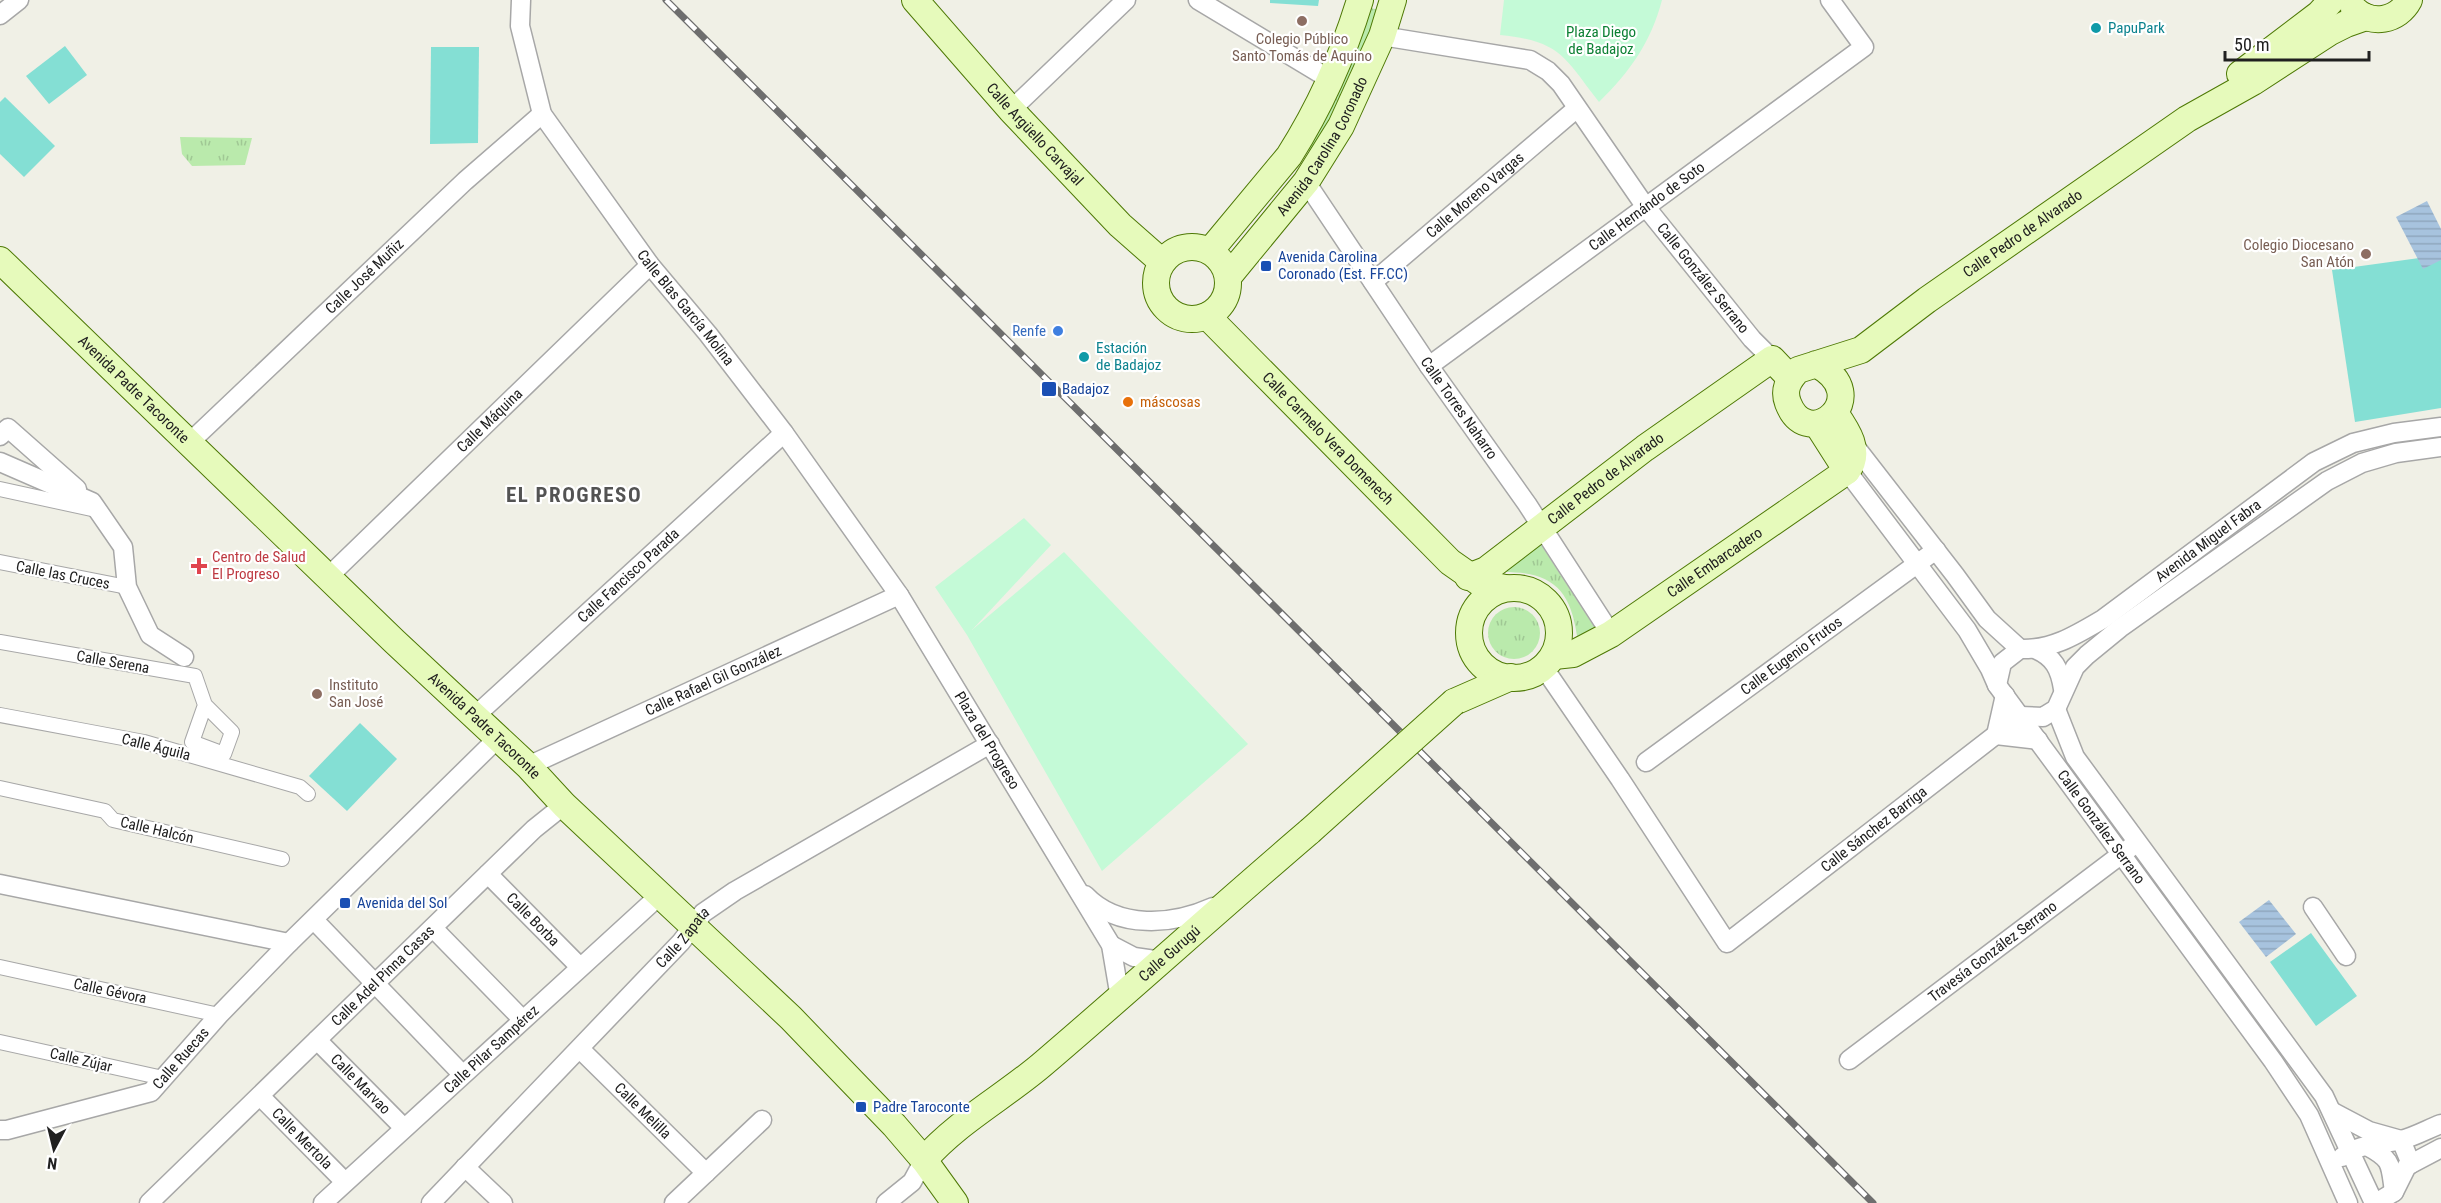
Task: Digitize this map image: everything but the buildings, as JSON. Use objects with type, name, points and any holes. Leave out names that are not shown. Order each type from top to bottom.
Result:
[{"type":"main road","name":"Calle Argüello Carvajal","points":[[915,0],[1011,110],[1120,225],[1162,262]]},
{"type":"main road","name":"Avenida Carolina Coronado","points":[[1210,251],[1289,156],[1331,80],[1349,36],[1360,0]]},
{"type":"main road","name":"Avenida Carolina Coronado","points":[[1228,277],[1306,182],[1341,126],[1382,36],[1393,0]]},
{"type":"main road","name":"Calle Pedro de Alvarado","points":[[2187,119],[2249,66],[2319,14],[2332,0]]},
{"type":"main road","points":[[2348,0],[2358,13],[2366,17]]},
{"type":"main road","name":"Calle Pedro de Alvarado","points":[[1816,364],[1860,350],[1927,300],[2187,119],[2253,82],[2330,32],[2366,17],[2375,20],[2393,16],[2401,11],[2409,0]]},
{"type":"main road","points":[[1200,247],[1210,251],[1219,258],[1228,277],[1228,289],[1224,300],[1207,316],[1195,319],[1184,318],[1173,313],[1164,306],[1158,296],[1157,273],[1162,262],[1179,249],[1200,247]]},
{"type":"main road","name":"Avenida Padre Tacoronte","points":[[6,270],[528,766],[564,805],[791,1018],[894,1125],[924,1160],[955,1203]]},
{"type":"main road","name":"Calle Carmelo Vera Domenech","points":[[1207,316],[1459,570],[1488,586],[1505,588]]},
{"type":"main road","name":"Calle Pedro de Alvarado","points":[[1831,410],[1860,350]]},
{"type":"main road","name":"Calle Pedro de Alvarado","points":[[1459,570],[1486,570],[1646,448],[1772,358]]},
{"type":"main road","points":[[1772,358],[1790,378]]},
{"type":"main road","points":[[1831,410],[1808,423],[1794,414],[1786,397],[1790,378],[1798,370],[1816,364],[1827,370],[1838,385],[1831,410],[1845,480]]},
{"type":"main road","points":[[1831,410],[1854,445],[1845,480]]},
{"type":"main road","name":"Calle Embarcadero","points":[[1549,662],[1573,654],[1611,634],[1845,480]]},
{"type":"main road","name":"Calle Carmelo Vera Domenech","points":[[1459,570],[1472,615]]},
{"type":"main road","points":[[1505,588],[1526,589],[1542,596],[1558,618],[1560,632],[1549,662],[1521,677],[1489,672],[1477,660],[1469,634],[1472,615],[1484,598],[1505,588]]},
{"type":"main road","name":"Calle Gurugú","points":[[1454,702],[1464,679],[1472,647]]},
{"type":"main road","name":"Calle Gurugú","points":[[924,1160],[940,1141],[1033,1073],[1120,998],[1454,702],[1511,677]]},
{"type":"street","points":[[0,15],[19,0]]},
{"type":"street","name":"Calle Blas García Molina","points":[[521,0],[520,26],[542,114],[650,265],[708,334],[783,433],[899,595]]},
{"type":"street","points":[[1011,110],[1126,0]]},
{"type":"street","points":[[1198,0],[1331,80]]},
{"type":"street","name":"Calle Hernándo de Soto","points":[[1429,366],[1864,47],[1830,0]]},
{"type":"street","points":[[1382,36],[1530,60],[1548,71],[1561,84],[1576,109]]},
{"type":"street","name":"Calle González Serrano","points":[[1576,109],[1646,206],[1752,339],[1772,358]]},
{"type":"street","name":"Calle Moreno Vargas","points":[[1373,282],[1576,109]]},
{"type":"street","name":"Calle José Muñiz","points":[[189,443],[465,181],[542,114]]},
{"type":"street","name":"Calle Torres Naharro","points":[[1306,182],[1429,366],[1542,528],[1611,634]]},
{"type":"street","name":"Calle Máquina","points":[[328,577],[650,265]]},
{"type":"street","name":"Avenida Miguel Fabra","points":[[1996,735],[2002,663],[2027,649],[2073,637],[2103,619],[2313,462],[2353,443],[2394,433],[2441,427]]},
{"type":"street","points":[[4,432],[95,506],[123,547],[127,587],[150,635],[184,657]]},
{"type":"street","name":"Calle Fancisco Parada","points":[[475,716],[783,433]]},
{"type":"street","points":[[1854,445],[1987,619],[2027,649],[2047,654],[2061,672],[2063,689]]},
{"type":"street","name":"Avenida Miguel Fabra","points":[[2056,709],[2062,698],[2063,689],[2075,667],[2120,628],[2327,481],[2362,463],[2396,453],[2441,447]]},
{"type":"street","points":[[0,462],[95,506]]},
{"type":"street","name":"Calle González Serrano","points":[[1845,480],[1918,563],[1966,630],[2001,690],[2273,1061],[2308,1115],[2346,1196]]},
{"type":"street","points":[[0,489],[95,506]]},
{"type":"street","name":"Calle Eugenio Frutos","points":[[1646,762],[1936,550]]},
{"type":"street","name":"Calle las Cruces","points":[[0,562],[127,587]]},
{"type":"street","name":"Plaza del Progreso","points":[[899,595],[1111,945],[1120,998]]},
{"type":"street","name":"Calle Rafael Gil González","points":[[528,766],[899,595]]},
{"type":"street","name":"Calle Serena","points":[[0,642],[195,676],[205,705]]},
{"type":"street","name":"Calle Sánchez Barriga","points":[[1549,662],[1613,769],[1727,943],[2020,716]]},
{"type":"street","points":[[2020,716],[2043,717],[2056,709]]},
{"type":"street","name":"Calle González Serrano","points":[[2056,709],[2075,758],[2324,1096],[2353,1145],[2375,1203]]},
{"type":"street","name":"Calle Águila","points":[[0,715],[144,742],[300,787],[308,794]]},
{"type":"street","points":[[1996,735],[2038,740]]},
{"type":"street","points":[[0,884],[289,943],[498,738]]},
{"type":"street","name":"Calle Zapata","points":[[431,1203],[681,942],[703,913],[735,891],[990,744]]},
{"type":"street","name":"Calle Halcón","points":[[0,788],[105,811],[113,820],[282,859]]},
{"type":"street","name":"Calle Adel Pinna Casas","points":[[149,1203],[534,829],[564,805]]},
{"type":"street","name":"Travesía González Serrano","points":[[1849,1060],[2137,843]]},
{"type":"street","name":"Calle Borba","points":[[488,874],[579,966]]},
{"type":"street","name":"Plaza del Progreso","points":[[1075,886],[1091,902],[1129,919],[1172,921],[1192,917],[1228,900]]},
{"type":"street","name":"Calle Pilar Sampérez","points":[[322,1203],[579,966],[660,895]]},
{"type":"street","points":[[2313,907],[2346,956]]},
{"type":"street","points":[[314,920],[462,1074]]},
{"type":"street","points":[[433,928],[522,1019]]},
{"type":"street","name":"Calle Ruecas","points":[[2,1131],[151,1092],[219,1015],[289,943]]},
{"type":"street","points":[[1111,945],[1134,957],[1162,961]]},
{"type":"street","name":"Calle Gévora","points":[[0,968],[219,1015]]},
{"type":"street","name":"Calle Marvao","points":[[317,1040],[404,1128]]},
{"type":"street","name":"Calle Zújar","points":[[0,1042],[163,1078]]},
{"type":"street","name":"Calle Melilla","points":[[580,1049],[706,1173]]},
{"type":"street","name":"Calle Mertola","points":[[260,1096],[345,1182]]},
{"type":"street","points":[[2333,1112],[2369,1131],[2401,1140]]},
{"type":"street","points":[[674,1203],[762,1120]]},
{"type":"street","points":[[2331,1166],[2353,1145],[2401,1140],[2441,1124]]},
{"type":"street","points":[[2401,1140],[2411,1164]]},
{"type":"street","points":[[2353,1145],[2384,1155],[2390,1164],[2394,1192]]},
{"type":"street","points":[[2375,1203],[2394,1192],[2406,1166],[2441,1149]]},
{"type":"street","name":"Calle Gurugú","points":[[886,1203],[912,1182],[924,1160]]},
{"type":"street","points":[[465,1167],[502,1203]]},
{"type":"green space","name":"Plaza Diego de Badajoz","points":[[1504,0],[1662,0],[1652,29],[1638,56],[1599,102],[1568,63],[1549,47],[1520,38],[1500,35]]},
{"type":"green space","points":[[1371,8],[1379,10],[1349,83],[1312,152],[1305,149]]},
{"type":"green space","points":[[180,137],[252,138],[245,165],[192,166],[182,154]]},
{"type":"green space","points":[[1024,518],[1051,545],[972,630],[1064,552],[1248,744],[1102,871],[967,635],[935,587]]},
{"type":"green space","points":[[1540,543],[1595,628],[1577,636],[1569,605],[1554,585],[1544,579],[1516,572],[1499,572]]},
{"type":"green space","points":[[1509,607],[1519,607],[1533,614],[1540,633],[1533,652],[1519,659],[1509,659],[1499,655],[1492,648],[1488,638],[1488,628],[1492,618],[1499,611]]},
{"type":"shaded area","points":[[1270,0],[1319,0],[1318,6],[1270,3]]},
{"type":"shaded area","points":[[65,46],[87,75],[49,104],[26,76]]},
{"type":"shaded area","points":[[431,47],[479,47],[478,143],[430,144]]},
{"type":"shaded area","points":[[5,97],[55,146],[24,177],[0,154],[0,102]]},
{"type":"shaded area","points":[[2427,201],[2441,229],[2441,260],[2423,269],[2396,217]]},
{"type":"shaded area","points":[[2441,255],[2441,408],[2355,422],[2332,270]]},
{"type":"shaded area","points":[[360,723],[397,759],[347,811],[309,776]]},
{"type":"shaded area","points":[[2269,900],[2296,934],[2266,957],[2239,922]]},
{"type":"shaded area","points":[[2311,933],[2357,996],[2316,1026],[2270,962]]},
{"type":"railway","points":[[666,0],[1873,1203]]},
{"type":"place","name":"Colegio Público Santo Tomás de Aquino","points":[[1302,21]]},
{"type":"place","name":"PapuPark","points":[[2096,28]]},
{"type":"place","name":"Colegio Diocesano San Atón","points":[[2366,254]]},
{"type":"place","name":"Avenida Carolina Coronado (Est. FF.CC)","points":[[1266,266]]},
{"type":"place","name":"Renfe","points":[[1058,331]]},
{"type":"place","name":"Estación de Badajoz","points":[[1084,357]]},
{"type":"place","name":"Badajoz","points":[[1049,389]]},
{"type":"place","name":"máscosas","points":[[1128,402]]},
{"type":"place","name":"Centro de Salud El Progreso","points":[[199,566]]},
{"type":"place","name":"Instituto San José","points":[[317,694]]},
{"type":"place","name":"Avenida del Sol","points":[[345,903]]},
{"type":"place","name":"Padre Taroconte","points":[[861,1107]]},
{"type":"district","name":"EL PROGRESO","points":[[574,495]]}]
